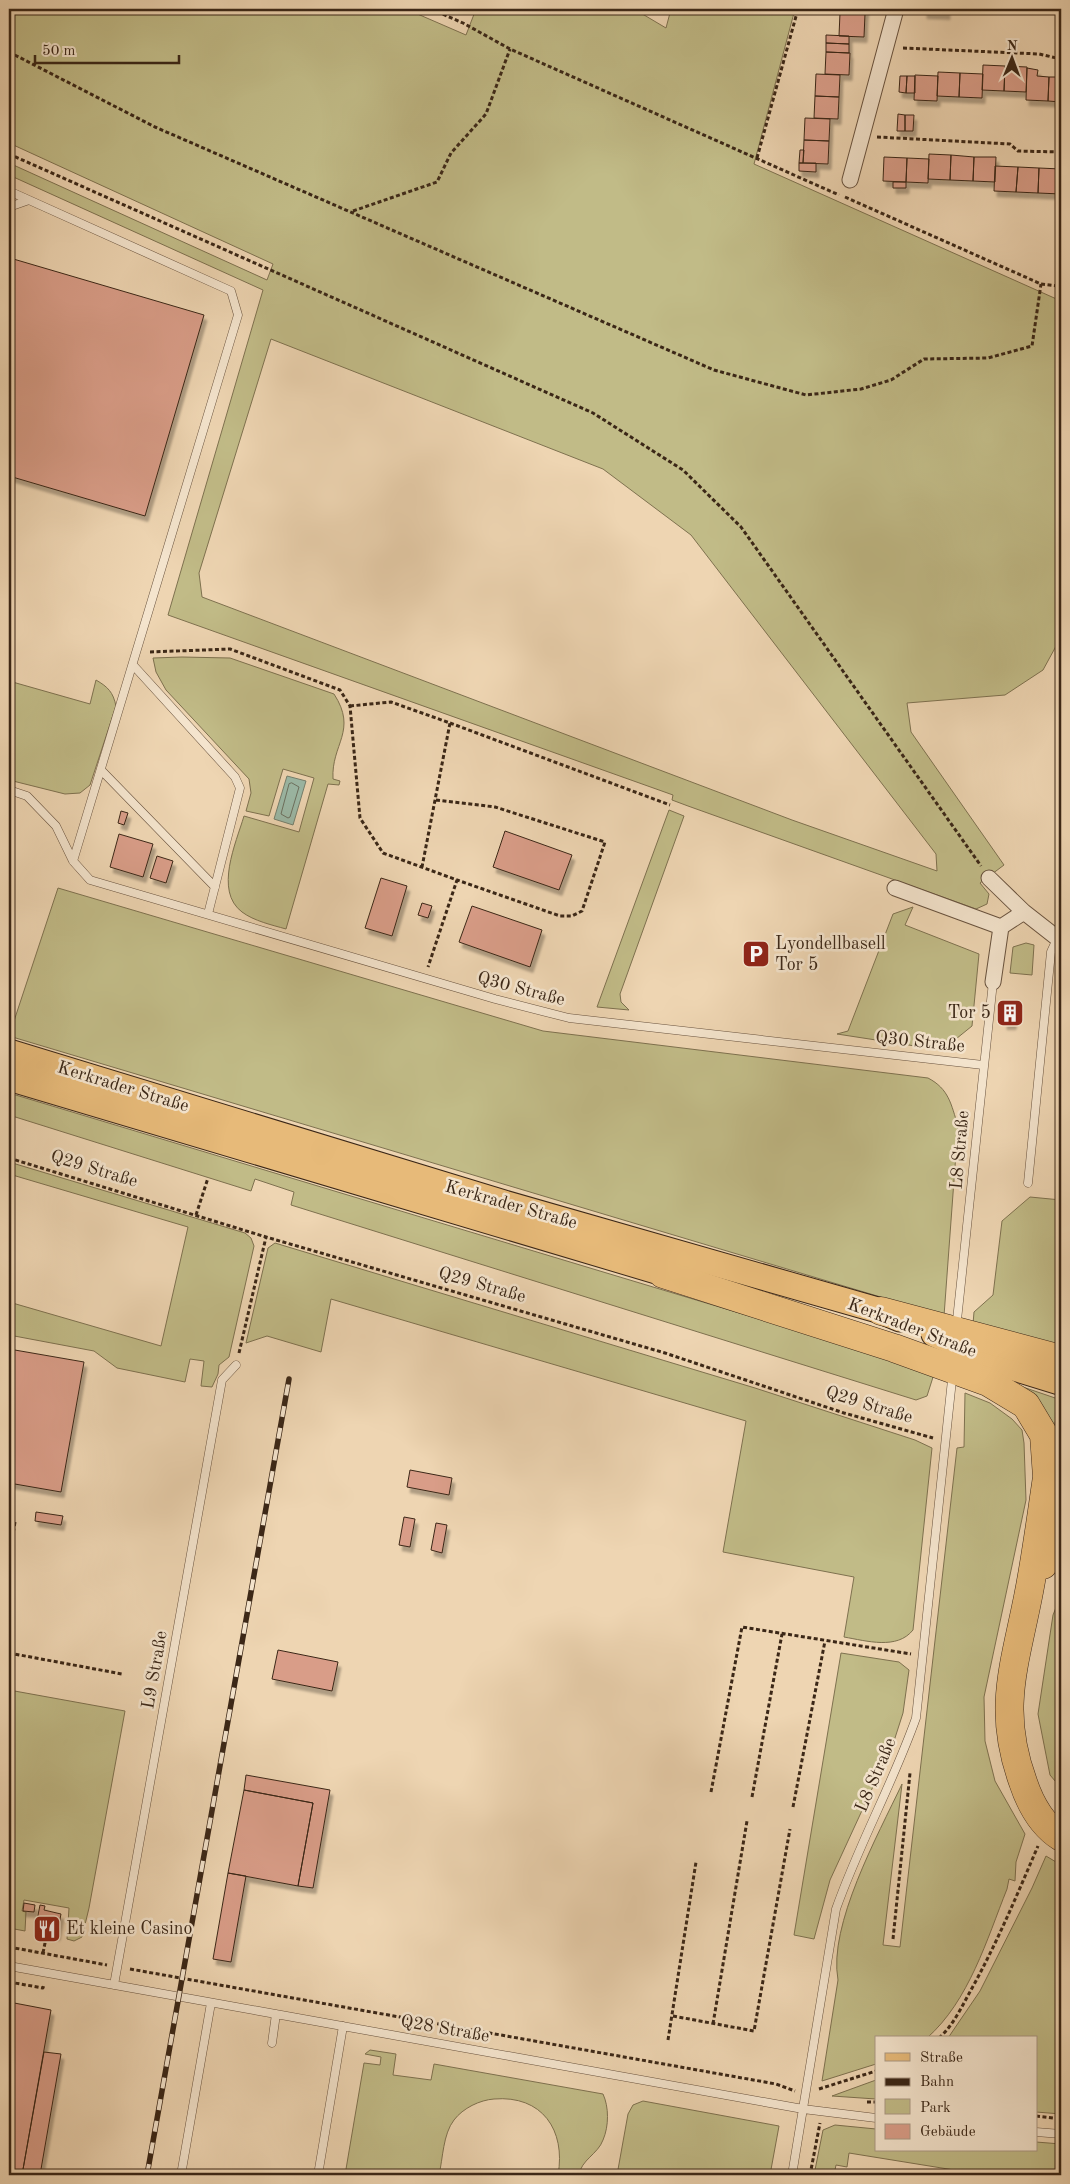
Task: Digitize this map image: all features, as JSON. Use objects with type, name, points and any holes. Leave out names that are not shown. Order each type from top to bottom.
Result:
[{"type":"highway","name":"Kerkrader Straße","points":[[9,1052],[504,1203],[881,1311],[1009,1366]]},
{"type":"highway","name":"Kerkrader Straße","points":[[9,1078],[663,1274],[1009,1366]]},
{"type":"highway","points":[[663,1274],[894,1348],[988,1382],[1026,1405],[1044,1435],[1047,1477]]},
{"type":"highway","points":[[881,1311],[1061,1359]]},
{"type":"highway","points":[[1056,1833],[1029,1799],[1013,1756],[1008,1713],[1012,1665],[1028,1596],[1047,1477],[1061,1438]]},
{"type":"highway","points":[[1028,1596],[1061,1525]]},
{"type":"main road","name":"Kerkrader Straße","points":[[1009,1366],[1061,1383]]},
{"type":"street","points":[[850,180],[896,9]]},
{"type":"street","points":[[989,878],[1024,912],[1059,940]]},
{"type":"street","points":[[895,888],[1001,927]]},
{"type":"street","points":[[993,982],[1001,927],[1024,912]]},
{"type":"lane","points":[[9,191],[231,291],[238,315],[102,771],[73,861]]},
{"type":"lane","points":[[9,207],[29,200]]},
{"type":"lane","points":[[133,665],[235,777],[240,788],[208,914]]},
{"type":"lane","points":[[102,771],[215,887]]},
{"type":"lane","name":"Q30 Straße","points":[[9,790],[27,796],[56,826],[73,861],[90,880],[495,999],[569,1018],[983,1065]]},
{"type":"lane","points":[[1028,1183],[1051,952],[1059,940]]},
{"type":"lane","name":"L8 Straße","points":[[957,1320],[993,982]]},
{"type":"lane","name":"L9 Straße","points":[[114,1985],[222,1380],[236,1364]]},
{"type":"lane","name":"L8 Straße","points":[[792,2175],[836,1909],[846,1880],[902,1756],[916,1718],[952,1380]]},
{"type":"lane","name":"Q28 Straße","points":[[9,1966],[803,2109],[875,2118]]},
{"type":"lane","points":[[181,2175],[211,2002]]},
{"type":"lane","points":[[272,2043],[276,2014]]},
{"type":"lane","points":[[318,2175],[343,2026]]},
{"type":"lane","points":[[1038,2132],[1061,2134]]},
{"type":"path","points":[[431,9],[463,23],[510,49],[1041,284],[1058,286],[1061,281]]},
{"type":"path","points":[[757,158],[798,9]]},
{"type":"path","points":[[886,48],[1039,54],[1061,60]]},
{"type":"path","points":[[352,211],[437,182],[451,154],[486,114],[510,49]]},
{"type":"path","points":[[9,52],[155,127],[352,211],[714,370],[806,395],[868,387],[891,380],[924,359],[988,358],[1032,346],[1041,284]]},
{"type":"path","points":[[862,137],[1010,144],[1018,151],[1061,152]]},
{"type":"path","points":[[9,154],[593,413],[683,470],[741,527],[989,878]]},
{"type":"path","points":[[136,653],[230,649],[340,690],[350,706],[360,818],[383,853],[560,916],[572,916],[582,911],[605,842],[495,807],[436,800]]},
{"type":"path","points":[[350,706],[391,702],[670,805]]},
{"type":"path","points":[[422,867],[450,723]]},
{"type":"path","points":[[424,977],[457,880]]},
{"type":"path","name":"Q29 Straße","points":[[9,1158],[266,1237],[665,1352],[844,1413],[946,1441]]},
{"type":"path","points":[[196,1215],[208,1178]]},
{"type":"path","points":[[236,1364],[266,1237]]},
{"type":"path","points":[[9,1558],[16,1522]]},
{"type":"path","points":[[711,1792],[742,1627],[825,1642],[923,1656]]},
{"type":"path","points":[[752,1797],[782,1634]]},
{"type":"path","points":[[794,1807],[825,1642]]},
{"type":"path","points":[[9,1653],[122,1674]]},
{"type":"path","points":[[893,1939],[911,1766]]},
{"type":"path","points":[[713,2024],[747,1821]]},
{"type":"path","points":[[673,2016],[754,2031],[790,1830]]},
{"type":"path","points":[[941,2036],[963,2004],[988,1959],[1014,1905],[1039,1844],[1056,1833]]},
{"type":"path","points":[[668,2040],[696,1862]]},
{"type":"path","points":[[44,1953],[47,1933]]},
{"type":"path","points":[[9,1947],[369,2013],[776,2084],[806,2094],[875,2071]]},
{"type":"path","points":[[859,2101],[875,2102]]},
{"type":"path","points":[[810,2175],[822,2112]]},
{"type":"path","points":[[1038,2116],[1061,2118]]},
{"type":"green space","points":[[9,9],[406,9],[466,35],[476,9],[634,9],[666,28],[671,9],[795,9],[754,164],[1061,301],[1061,637],[1043,670],[1005,695],[907,703],[911,732],[1004,865],[980,883],[989,894],[987,904],[976,909],[672,800],[673,795],[168,615],[263,290],[9,175],[9,163],[267,280],[273,264],[9,143]],"holes":[[[271,339],[603,469],[691,535],[936,854],[937,871],[792,820],[202,597],[199,573]]]},
{"type":"green space","points":[[153,658],[230,658],[334,694],[341,707],[344,728],[333,767],[333,779],[340,781],[339,785],[328,784],[286,929],[252,918],[242,912],[234,903],[229,892],[228,880],[232,853],[244,816],[299,832],[314,778],[283,769],[269,816],[246,811],[251,793],[249,779],[166,690],[156,672]]},
{"type":"green space","points":[[96,680],[109,690],[116,706],[90,785],[80,793],[65,794],[9,780],[9,681],[90,704]]},
{"type":"green space","points":[[669,810],[684,816],[620,994],[621,1002],[629,1010],[597,1007]]},
{"type":"green space","points":[[58,888],[543,1031],[928,1078],[945,1092],[958,1126],[944,1316],[9,1036],[9,1024],[13,1024]]},
{"type":"green space","points":[[913,907],[905,925],[979,954],[972,1026],[951,1043],[915,1046],[837,1034],[848,1031],[893,914]]},
{"type":"green space","points":[[1026,943],[1034,945],[1032,975],[1010,973],[1013,947]]},
{"type":"green space","points":[[9,1093],[912,1365],[934,1374],[927,1396],[916,1400],[291,1205],[294,1192],[255,1179],[251,1191],[9,1115]]},
{"type":"green space","points":[[9,1162],[245,1233],[251,1238],[254,1246],[229,1357],[219,1365],[218,1374],[212,1387],[201,1386],[204,1361],[190,1359],[185,1382],[117,1368],[94,1351],[9,1335],[9,1302],[161,1346],[188,1227],[9,1174]]},
{"type":"green space","points":[[1030,1197],[1061,1200],[1061,1348],[973,1324],[974,1312],[993,1295],[1002,1221]]},
{"type":"green space","points":[[275,1243],[755,1388],[915,1440],[932,1448],[913,1630],[899,1640],[890,1642],[872,1642],[844,1637],[854,1577],[723,1552],[746,1421],[331,1299],[321,1352],[267,1336],[246,1343],[268,1248]]},
{"type":"green space","points":[[1017,1385],[1061,1400],[1053,1430]]},
{"type":"green space","points":[[965,1393],[990,1403],[1012,1419],[1022,1430],[1026,1500],[984,1697],[985,1741],[995,1781],[1025,1834],[1016,1862],[1015,1881],[1009,1879],[1007,1889],[975,1968],[965,1988],[942,2023],[929,2036],[875,2036],[875,2064],[822,2081],[838,1980],[837,1958],[840,1933],[857,1880],[902,1784],[883,1945],[900,1947],[957,1448],[964,1447]]},
{"type":"green space","points":[[1061,1595],[1061,1788],[1050,1775],[1038,1714],[1053,1615]]},
{"type":"green space","points":[[841,1653],[899,1662],[909,1670],[903,1713],[894,1741],[830,1880],[814,1939],[794,1935]]},
{"type":"green space","points":[[9,1690],[125,1711],[89,1908],[82,1937],[74,1941],[67,1939],[69,1908],[24,1900],[22,1911],[26,1912],[25,1931],[9,1928]]},
{"type":"green space","points":[[1046,1856],[1061,1865],[1061,2114],[1038,2112],[1038,2036],[949,2036],[980,1991]]},
{"type":"green space","points":[[370,2050],[396,2054],[393,2075],[431,2080],[434,2064],[603,2094],[608,2117],[603,2140],[601,2145],[583,2165],[579,2175],[558,2175],[560,2159],[558,2144],[554,2130],[547,2119],[537,2109],[525,2103],[511,2099],[494,2099],[467,2108],[454,2120],[445,2139],[439,2175],[345,2175],[364,2063],[380,2065],[381,2057],[365,2054]]},
{"type":"green space","points":[[875,2080],[875,2099],[832,2096]]},
{"type":"green space","points":[[643,2101],[779,2126],[770,2175],[617,2175],[628,2114],[633,2105]]},
{"type":"green space","points":[[835,2125],[875,2129],[875,2152],[1038,2152],[1038,2142],[1061,2144],[1061,2175],[985,2175],[849,2153],[847,2167],[836,2165],[834,2175],[814,2175],[823,2130]]},
{"type":"water","points":[[287,776],[306,781],[293,825],[274,819]]},
{"type":"building","points":[[840,9],[866,9],[865,14],[840,13]]},
{"type":"building","points":[[924,9],[947,9],[947,14],[924,13]]},
{"type":"building","points":[[840,13],[865,14],[864,37],[839,36]]},
{"type":"building","points":[[826,35],[849,36],[849,44],[826,43]]},
{"type":"building","points":[[826,43],[849,44],[849,53],[826,52]]},
{"type":"building","points":[[826,52],[850,53],[849,75],[825,74]]},
{"type":"building","points":[[983,65],[1005,66],[1004,91],[982,90]]},
{"type":"building","points":[[1005,66],[1027,67],[1026,92],[1004,91]]},
{"type":"building","points":[[1027,68],[1038,70],[1037,76],[1049,77],[1048,101],[1026,100]]},
{"type":"building","points":[[938,72],[960,73],[959,97],[937,96]]},
{"type":"building","points":[[960,73],[983,74],[982,98],[959,97]]},
{"type":"building","points":[[816,74],[840,75],[839,97],[815,96]]},
{"type":"building","points":[[915,75],[938,76],[937,101],[914,100]]},
{"type":"building","points":[[900,76],[907,76],[906,93],[899,92]]},
{"type":"building","points":[[907,76],[915,76],[915,93],[906,93]]},
{"type":"building","points":[[1049,77],[1061,77],[1061,102],[1048,101]]},
{"type":"building","points":[[815,96],[839,97],[838,119],[814,118]]},
{"type":"building","points":[[898,114],[905,115],[905,131],[897,131]]},
{"type":"building","points":[[905,115],[914,115],[913,131],[905,131]]},
{"type":"building","points":[[805,118],[830,119],[829,141],[804,140]]},
{"type":"building","points":[[804,140],[829,141],[828,164],[803,163]]},
{"type":"building","points":[[800,150],[804,150],[803,163],[799,163]]},
{"type":"building","points":[[929,154],[951,155],[950,180],[928,179]]},
{"type":"building","points":[[951,155],[974,157],[973,181],[950,180]]},
{"type":"building","points":[[884,157],[907,158],[906,182],[883,181]]},
{"type":"building","points":[[974,157],[996,157],[995,182],[973,181]]},
{"type":"building","points":[[907,158],[929,159],[928,183],[906,182]]},
{"type":"building","points":[[799,163],[816,163],[816,172],[799,171]]},
{"type":"building","points":[[995,166],[1018,167],[1016,192],[994,191]]},
{"type":"building","points":[[1018,167],[1039,168],[1038,193],[1016,192]]},
{"type":"building","points":[[1039,168],[1061,169],[1061,194],[1038,193]]},
{"type":"building","points":[[893,182],[906,182],[906,188],[893,188]]},
{"type":"building","points":[[1057,193],[1061,194],[1061,212],[1056,212]]},
{"type":"building","points":[[10,258],[204,315],[145,516],[9,476]]},
{"type":"building","points":[[121,811],[128,813],[124,825],[118,823]]},
{"type":"building","points":[[505,831],[572,855],[559,890],[493,867]]},
{"type":"building","points":[[119,834],[153,844],[143,877],[110,867]]},
{"type":"building","points":[[157,856],[173,861],[166,883],[150,878]]},
{"type":"building","points":[[381,878],[407,886],[392,936],[365,928]]},
{"type":"building","points":[[422,903],[432,906],[428,918],[418,915]]},
{"type":"building","points":[[472,906],[542,930],[530,967],[459,942]]},
{"type":"building","name":"Tor 5","points":[[1006,1002],[1015,1002],[1013,1024],[1004,1024]]},
{"type":"building","points":[[9,1349],[84,1362],[61,1492],[9,1483]]},
{"type":"building","points":[[410,1470],[452,1478],[449,1495],[407,1487]]},
{"type":"building","points":[[36,1512],[63,1516],[61,1525],[35,1521]]},
{"type":"building","points":[[404,1517],[415,1519],[410,1547],[399,1545]]},
{"type":"building","points":[[436,1523],[447,1525],[442,1553],[431,1550]]},
{"type":"building","points":[[278,1650],[338,1662],[332,1691],[272,1679]]},
{"type":"building","points":[[246,1775],[330,1790],[313,1888],[298,1886],[313,1803],[244,1790]]},
{"type":"building","points":[[244,1790],[313,1803],[298,1886],[228,1873]]},
{"type":"building","points":[[228,1873],[246,1876],[231,1962],[213,1959]]},
{"type":"building","points":[[24,1903],[35,1905],[34,1912],[23,1911]]},
{"type":"building","points":[[40,1905],[45,1906],[44,1910],[61,1914],[57,1935],[35,1931]]},
{"type":"building","points":[[9,2002],[51,2010],[22,2175],[9,2175]]},
{"type":"building","points":[[44,2052],[61,2054],[40,2175],[22,2175]]},
{"type":"railway","points":[[147,2175],[289,1379]]},
{"type":"place","name":"Lyondellbasell Tor 5","points":[[756,954]]},
{"type":"place","name":"Tor 5","points":[[1010,1013]]},
{"type":"place","name":"Et kleine Casino","points":[[47,1929]]}]
